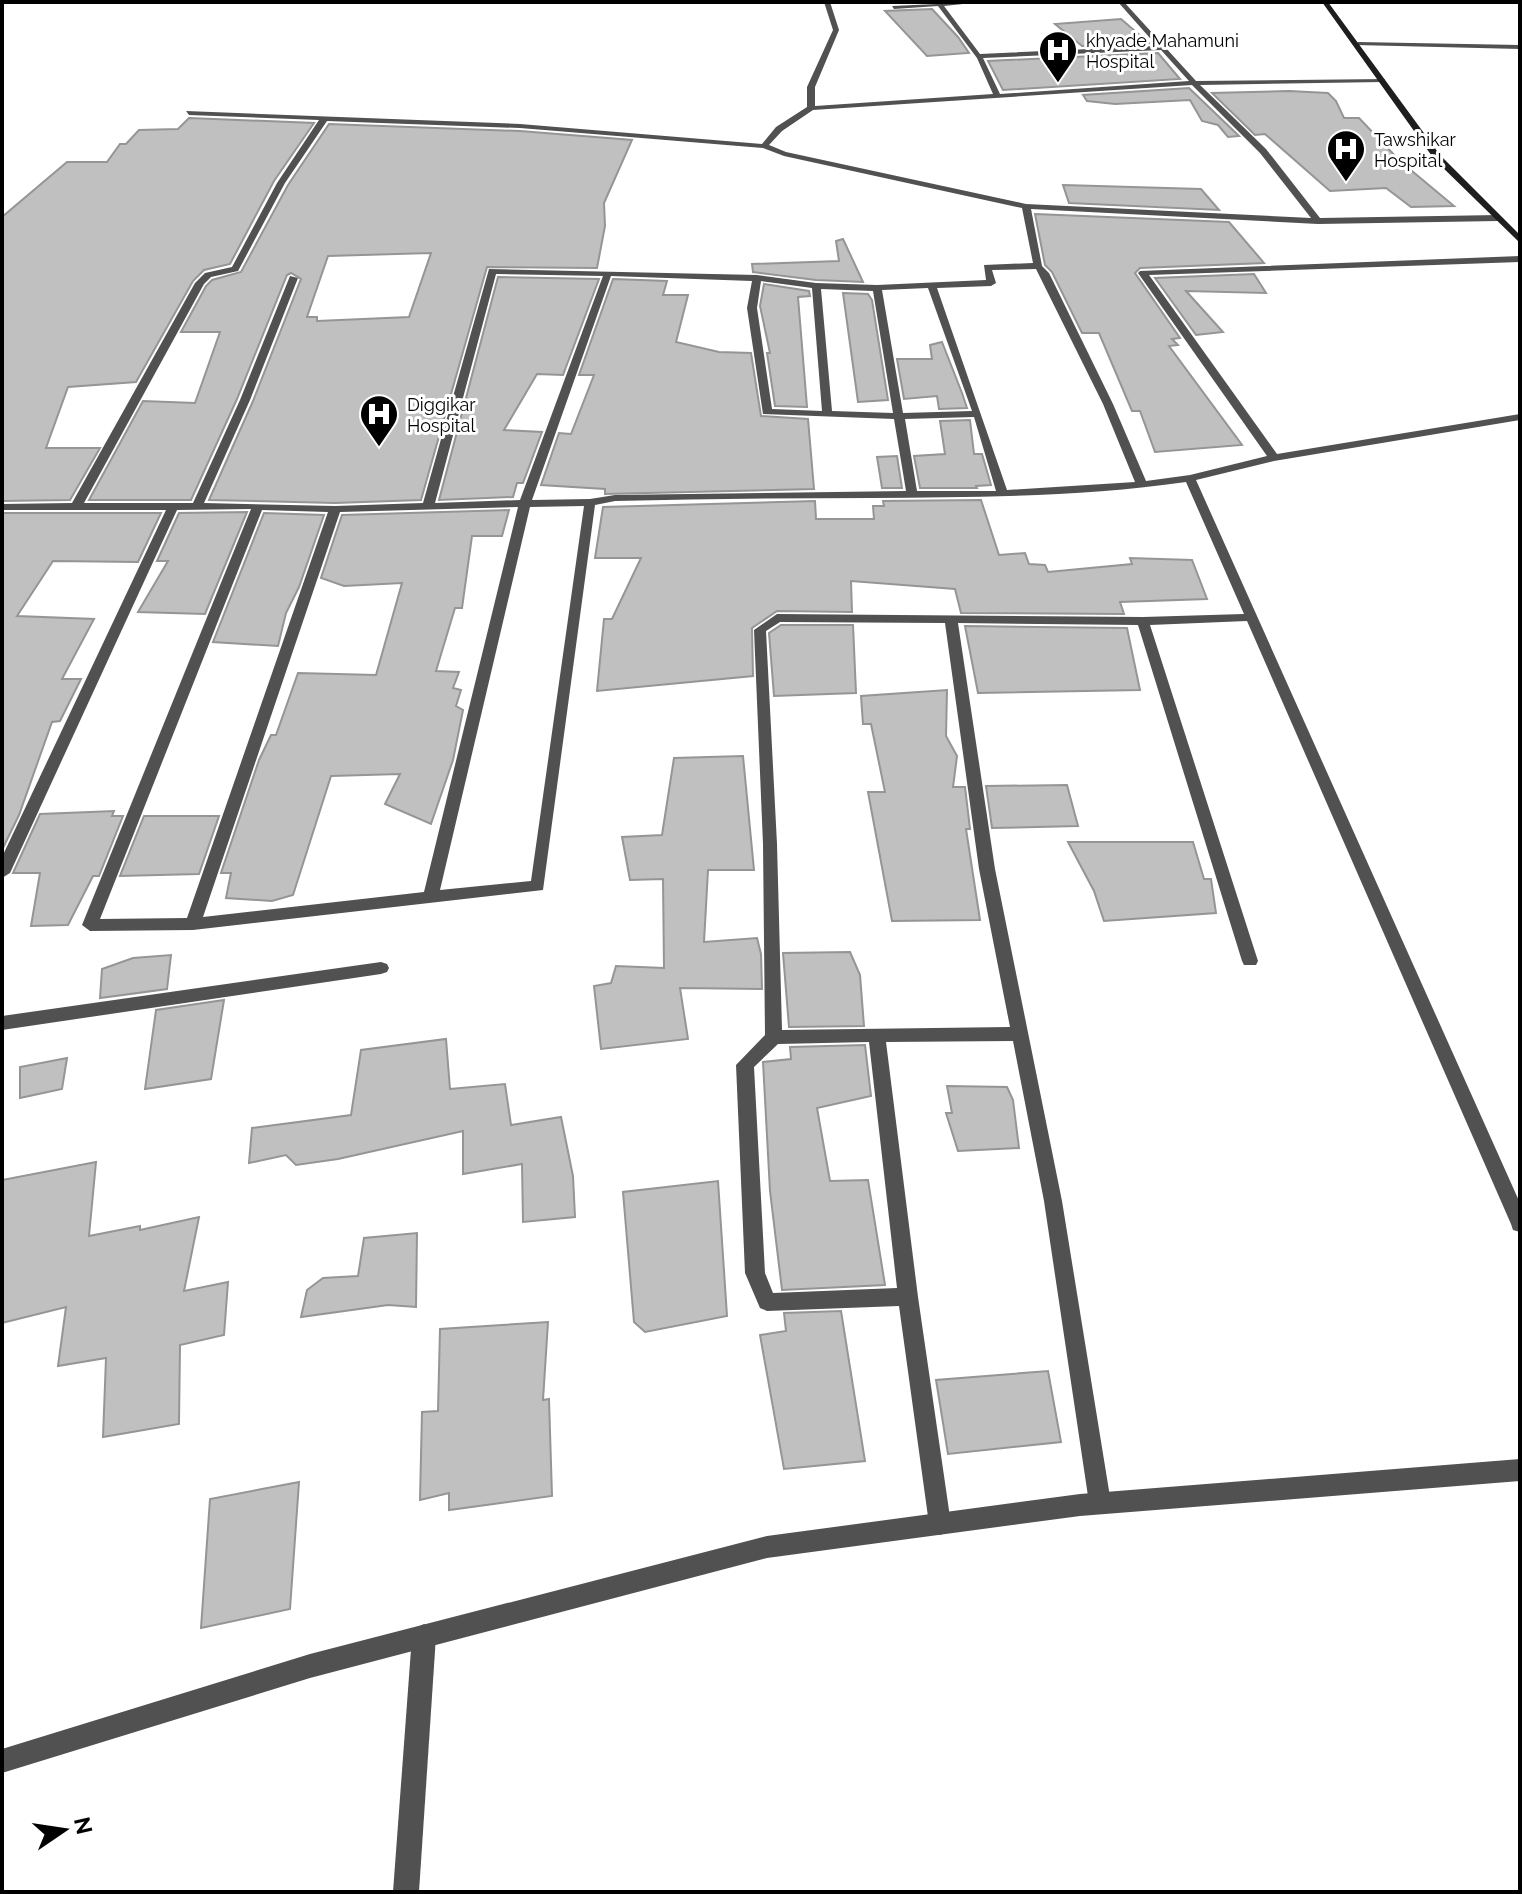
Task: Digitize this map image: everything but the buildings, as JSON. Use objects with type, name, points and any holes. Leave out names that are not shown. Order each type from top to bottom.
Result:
[{"type":"main road","points":[[1325,2],[1437,157],[1498,218],[1515,230],[1520,240]]},
{"type":"street","points":[[811,108],[811,87],[836,30],[827,2]]},
{"type":"street","points":[[894,7],[979,2]]},
{"type":"street","points":[[1121,2],[1194,83],[1263,151],[1318,221]]},
{"type":"street","points":[[940,5],[979,57],[998,97]]},
{"type":"street","points":[[1358,44],[1520,47]]},
{"type":"street","points":[[979,57],[1164,48]]},
{"type":"street","points":[[764,146],[779,129],[811,108],[1194,83],[1383,80]]},
{"type":"street","points":[[189,113],[536,127],[764,146],[812,161],[1026,206],[1318,221],[1498,218]]},
{"type":"street","points":[[76,507],[200,283],[208,275],[235,269],[281,183],[324,119]]},
{"type":"street","points":[[1026,206],[1038,266],[1108,404],[1142,485]]},
{"type":"street","points":[[1274,458],[1143,273],[1520,259]]},
{"type":"street","points":[[428,507],[492,271],[757,278],[816,286],[877,288],[991,283],[987,267],[1038,266]]},
{"type":"street","points":[[431,897],[525,503],[608,273]]},
{"type":"street","points":[[197,506],[245,400],[293,278]]},
{"type":"street","points":[[757,278],[752,308],[767,412],[900,416],[978,414]]},
{"type":"street","points":[[932,285],[1003,494]]},
{"type":"street","points":[[816,286],[827,413]]},
{"type":"street","points":[[877,288],[912,494]]},
{"type":"street","points":[[2,507],[258,506],[335,509],[590,502],[630,497],[1003,494],[1142,485],[1190,478],[1274,458],[1520,417]]},
{"type":"street","points":[[1190,478],[1520,1224]]},
{"type":"street","points":[[258,506],[90,925],[193,924],[538,886],[590,502]]},
{"type":"street","points":[[2,873],[173,506]]},
{"type":"street","points":[[193,924],[335,509]]},
{"type":"street","points":[[774,1037],[770,844],[760,630],[777,618],[951,622],[1252,617]]},
{"type":"street","points":[[1143,621],[1250,961]]},
{"type":"street","points":[[951,622],[987,869],[1053,1201],[1100,1503]]},
{"type":"street","points":[[2,1023],[381,968]]},
{"type":"street","points":[[908,1297],[767,1302],[755,1273],[745,1065],[774,1037],[1020,1034]]},
{"type":"street","points":[[877,1036],[908,1297],[940,1524]]},
{"type":"street","points":[[2,1761],[310,1666],[767,1547],[1100,1503],[1520,1470]]},
{"type":"street","points":[[406,1892],[424,1636]]},
{"type":"place","name":"khyade Mahamuni Hospital","points":[[1058,84]]},
{"type":"place","name":"Tawshikar Hospital","points":[[1346,183]]},
{"type":"place","name":"Diggikar Hospital","points":[[379,448]]}]
